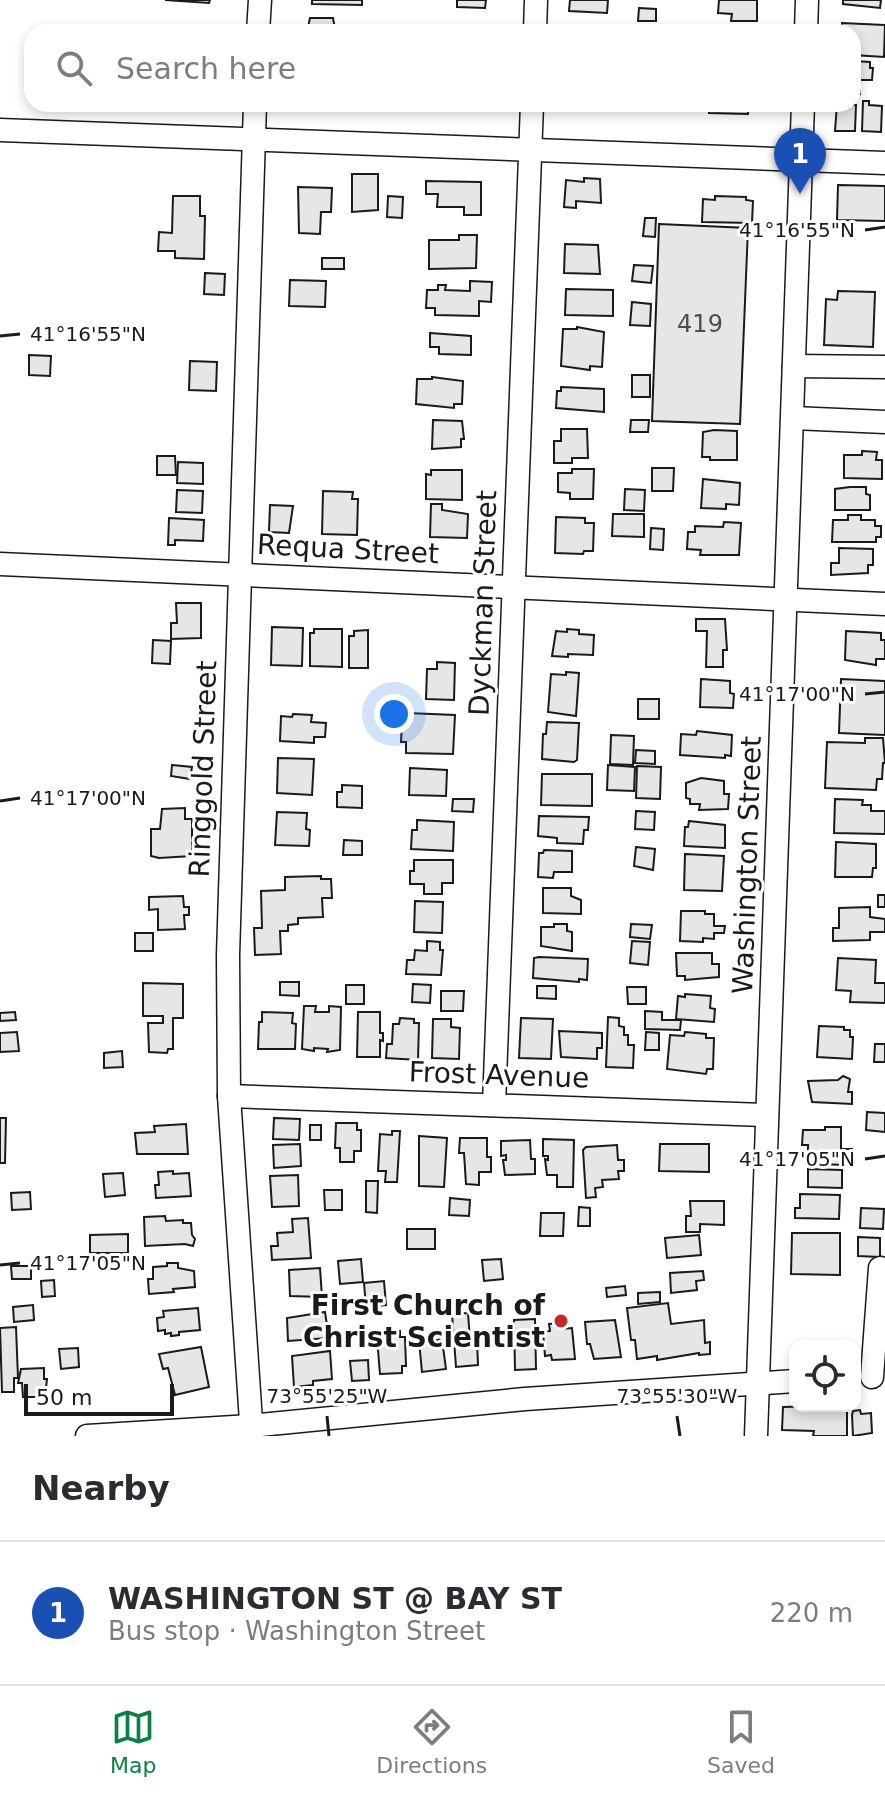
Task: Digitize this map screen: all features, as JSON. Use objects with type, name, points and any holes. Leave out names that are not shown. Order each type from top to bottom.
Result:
[{"type":"street","points":[[258,24],[260,0]]},
{"type":"street","points":[[535,24],[536,0]]},
{"type":"street","points":[[806,24],[807,0]]},
{"type":"street","name":"Ringgold Street","points":[[251,1431],[229,1096],[228,955],[255,112]]},
{"type":"street","name":"Dyckman Street","points":[[494,1105],[532,112]]},
{"type":"street","name":"Washington Street","points":[[756,1436],[803,112]]},
{"type":"street","points":[[0,130],[885,163]]},
{"type":"street","points":[[794,366],[885,367]]},
{"type":"street","points":[[793,418],[885,422]]},
{"type":"street","name":"Requa Street","points":[[0,564],[885,604]]},
{"type":"street","name":"Frost Avenue","points":[[229,1096],[767,1115]]},
{"type":"street","points":[[871,1377],[880,1268]]},
{"type":"street","points":[[87,1436],[251,1431],[525,1399],[789,1382]]},
{"type":"building","points":[[165,0],[210,0],[209,3]]},
{"type":"building","points":[[312,0],[362,0],[362,5],[312,4]]},
{"type":"building","points":[[457,0],[486,0],[485,8],[457,7]]},
{"type":"building","points":[[570,0],[608,0],[607,13],[569,11]]},
{"type":"building","points":[[719,0],[757,0],[757,21],[731,21],[732,14],[718,13]]},
{"type":"building","points":[[843,0],[881,0],[880,8],[843,4]]},
{"type":"building","points":[[639,8],[656,9],[656,21],[638,21]]},
{"type":"building","points":[[310,18],[333,18],[334,24],[309,24]]},
{"type":"building","points":[[842,23],[885,25],[884,57],[861,56],[861,24]]},
{"type":"building","points":[[861,61],[870,62],[872,80],[861,80]]},
{"type":"building","points":[[863,101],[882,106],[881,132],[862,131]]},
{"type":"building","points":[[748,112],[748,114],[709,113]]},
{"type":"building","points":[[836,112],[856,112],[855,131],[835,131]]},
{"type":"building","points":[[352,174],[378,174],[378,210],[352,212]]},
{"type":"building","points":[[584,178],[600,179],[601,203],[576,201],[576,208],[564,207],[566,180],[584,182]]},
{"type":"building","points":[[426,181],[481,182],[481,215],[464,215],[464,207],[437,207],[438,194],[426,194]]},
{"type":"building","points":[[838,185],[885,186],[885,221],[837,220]]},
{"type":"building","points":[[298,187],[332,188],[331,212],[321,212],[320,234],[299,233]]},
{"type":"building","points":[[173,196],[200,196],[200,216],[205,216],[204,259],[175,258],[175,251],[158,251],[159,232],[172,233]]},
{"type":"building","points":[[388,196],[403,197],[402,218],[387,217]]},
{"type":"building","points":[[715,196],[746,197],[746,200],[753,201],[752,223],[702,222],[703,199],[715,200]]},
{"type":"building","points":[[645,218],[656,218],[655,237],[643,236]]},
{"type":"building","points":[[659,224],[748,228],[740,424],[652,421]]},
{"type":"building","points":[[459,235],[477,235],[476,268],[429,269],[429,240],[459,240]]},
{"type":"building","points":[[565,244],[598,245],[600,274],[564,273]]},
{"type":"building","points":[[322,258],[344,258],[344,269],[322,269]]},
{"type":"building","points":[[634,265],[653,266],[651,283],[632,281]]},
{"type":"building","points":[[205,273],[225,274],[224,295],[204,294]]},
{"type":"building","points":[[290,280],[326,281],[325,307],[289,306]]},
{"type":"building","points":[[470,281],[492,282],[491,302],[479,301],[479,316],[435,315],[435,308],[426,308],[427,290],[438,290],[438,285],[446,285],[445,290],[470,291]]},
{"type":"building","points":[[566,289],[613,290],[613,316],[565,315]]},
{"type":"building","points":[[838,291],[875,292],[873,347],[824,345],[826,299],[837,300]]},
{"type":"building","points":[[632,302],[651,304],[650,326],[630,325]]},
{"type":"building","points":[[577,327],[604,332],[602,367],[590,366],[590,370],[561,366],[563,329]]},
{"type":"building","points":[[430,333],[471,336],[471,355],[439,354],[439,347],[430,347]]},
{"type":"building","points":[[29,355],[51,356],[50,376],[29,375]]},
{"type":"building","points":[[190,361],[217,362],[216,391],[189,390]]},
{"type":"building","points":[[632,375],[650,375],[650,397],[632,397]]},
{"type":"building","points":[[432,377],[463,381],[462,404],[454,404],[454,408],[416,404],[417,379]]},
{"type":"building","points":[[561,387],[604,389],[604,412],[556,408],[557,391],[561,391]]},
{"type":"building","points":[[433,420],[462,421],[464,439],[461,439],[461,447],[432,449]]},
{"type":"building","points":[[631,420],[649,420],[648,432],[630,432]]},
{"type":"building","points":[[561,429],[587,429],[588,458],[572,458],[572,463],[554,463],[554,441],[561,441]]},
{"type":"building","points":[[737,431],[737,460],[702,457],[703,432]]},
{"type":"building","points":[[862,451],[877,452],[876,460],[882,460],[882,479],[844,478],[844,455],[862,455]]},
{"type":"building","points":[[157,456],[175,456],[176,475],[157,475]]},
{"type":"building","points":[[178,462],[203,463],[203,484],[177,483]]},
{"type":"building","points":[[652,468],[674,468],[673,491],[652,491]]},
{"type":"building","points":[[572,469],[594,469],[593,499],[570,499],[570,493],[558,492],[558,473],[572,473]]},
{"type":"building","points":[[431,470],[462,470],[462,500],[426,499],[426,474],[431,475]]},
{"type":"building","points":[[703,479],[740,483],[739,505],[726,504],[726,509],[701,508]]},
{"type":"building","points":[[866,487],[866,494],[870,495],[870,510],[835,510],[835,489]]},
{"type":"building","points":[[625,489],[645,490],[644,511],[624,510]]},
{"type":"building","points":[[177,490],[203,491],[202,513],[176,512]]},
{"type":"building","points":[[323,491],[353,492],[352,499],[358,499],[357,535],[322,534]]},
{"type":"building","points":[[431,504],[442,504],[442,510],[468,514],[467,538],[430,537]]},
{"type":"building","points":[[270,505],[293,506],[289,533],[269,532]]},
{"type":"building","points":[[613,514],[644,514],[644,537],[612,536]]},
{"type":"building","points":[[848,515],[861,515],[861,520],[875,520],[875,526],[881,526],[881,537],[876,537],[876,542],[832,542],[833,520],[848,520]]},
{"type":"building","points":[[556,517],[585,518],[585,523],[594,523],[593,551],[584,551],[583,554],[555,553]]},
{"type":"building","points":[[169,518],[204,520],[203,541],[175,540],[175,545],[168,545]]},
{"type":"building","points":[[724,522],[741,523],[739,555],[700,555],[701,550],[687,549],[688,532],[695,532],[695,526],[723,527]]},
{"type":"building","points":[[651,528],[664,529],[663,550],[650,549]]},
{"type":"building","points":[[839,548],[873,549],[873,565],[868,565],[868,573],[831,575],[831,563],[839,563]]},
{"type":"building","points":[[176,603],[201,603],[201,638],[171,639],[171,623],[177,623]]},
{"type":"building","points":[[696,619],[725,619],[727,650],[723,650],[723,667],[706,667],[707,631],[696,631]]},
{"type":"building","points":[[272,627],[303,628],[302,666],[271,665]]},
{"type":"building","points":[[314,629],[342,629],[342,667],[310,666],[310,633],[314,633]]},
{"type":"building","points":[[567,629],[594,635],[593,655],[552,656],[556,631],[567,632]]},
{"type":"building","points":[[368,630],[368,668],[349,668],[349,636],[354,636],[354,631]]},
{"type":"building","points":[[846,631],[881,633],[881,640],[885,640],[885,659],[876,659],[876,665],[845,660]]},
{"type":"building","points":[[153,640],[171,641],[170,664],[152,663]]},
{"type":"building","points":[[437,662],[455,663],[454,700],[426,699],[427,669],[437,669]]},
{"type":"building","points":[[566,672],[579,673],[576,716],[548,712],[551,674],[566,675]]},
{"type":"building","points":[[701,679],[730,681],[730,693],[734,694],[733,708],[700,707]]},
{"type":"building","points":[[841,679],[885,681],[885,735],[839,733]]},
{"type":"building","points":[[638,699],[659,699],[659,719],[638,719]]},
{"type":"building","points":[[407,713],[455,715],[453,754],[406,753],[406,742],[401,742],[402,721],[407,721]]},
{"type":"building","points":[[293,714],[312,715],[311,722],[326,723],[325,737],[314,737],[314,743],[280,741],[281,716],[292,717]]},
{"type":"building","points":[[547,722],[579,723],[577,760],[542,759]]},
{"type":"building","points":[[697,731],[732,735],[731,756],[680,755],[681,734],[696,735]]},
{"type":"building","points":[[611,735],[634,736],[633,765],[610,764]]},
{"type":"building","points":[[865,738],[883,738],[885,763],[882,779],[877,779],[876,790],[825,788],[827,742],[865,743]]},
{"type":"building","points":[[636,750],[655,751],[655,764],[635,763]]},
{"type":"building","points":[[278,758],[314,759],[312,795],[277,793]]},
{"type":"building","points":[[172,765],[192,767],[190,779],[171,776]]},
{"type":"building","points":[[608,765],[635,767],[634,791],[607,790]]},
{"type":"building","points":[[637,766],[661,767],[660,799],[636,798]]},
{"type":"building","points":[[410,768],[447,770],[446,796],[409,795]]},
{"type":"building","points":[[542,774],[592,774],[592,806],[541,805]]},
{"type":"building","points":[[701,778],[724,781],[724,794],[729,794],[728,809],[699,810],[700,804],[690,804],[690,799],[686,798],[686,783]]},
{"type":"building","points":[[342,785],[362,786],[362,808],[337,807],[337,792],[342,792]]},
{"type":"building","points":[[453,799],[474,799],[473,812],[452,811]]},
{"type":"building","points":[[835,799],[863,800],[862,805],[871,805],[871,811],[885,811],[885,834],[834,833]]},
{"type":"building","points":[[185,808],[185,819],[192,819],[192,856],[151,856],[151,829],[160,829],[162,809]]},
{"type":"building","points":[[636,811],[655,812],[654,830],[635,829]]},
{"type":"building","points":[[277,812],[307,813],[309,846],[275,845]]},
{"type":"building","points":[[539,816],[589,817],[583,844],[557,843],[557,838],[538,836]]},
{"type":"building","points":[[417,820],[454,822],[453,851],[411,849],[412,830],[417,830]]},
{"type":"building","points":[[689,821],[725,825],[725,848],[684,846],[685,827],[688,827]]},
{"type":"building","points":[[344,840],[362,841],[362,855],[343,855]]},
{"type":"building","points":[[836,842],[876,844],[876,868],[873,868],[872,877],[835,877]]},
{"type":"building","points":[[636,847],[655,849],[653,870],[634,866]]},
{"type":"building","points":[[544,850],[572,851],[572,872],[554,872],[553,878],[538,877],[539,853]]},
{"type":"building","points":[[685,854],[724,856],[722,891],[684,890]]},
{"type":"building","points":[[414,860],[453,860],[453,883],[442,883],[442,894],[424,894],[424,884],[410,884]]},
{"type":"building","points":[[321,876],[321,879],[331,879],[332,898],[322,898],[323,917],[298,918],[298,924],[288,925],[288,931],[280,931],[281,954],[255,955],[254,928],[262,928],[261,891],[285,890],[285,877]]},
{"type":"building","points":[[543,888],[571,888],[571,896],[581,900],[581,914],[543,913]]},
{"type":"building","points":[[878,895],[885,895],[885,907],[878,907]]},
{"type":"building","points":[[183,896],[184,907],[189,907],[189,915],[184,915],[185,929],[158,930],[158,909],[149,910],[149,897]]},
{"type":"building","points":[[415,901],[443,902],[442,933],[414,932]]},
{"type":"building","points":[[870,907],[870,917],[885,919],[885,932],[870,932],[870,940],[833,941],[833,928],[839,928],[839,908]]},
{"type":"building","points":[[681,911],[714,914],[714,926],[725,926],[724,933],[714,933],[714,939],[703,938],[703,942],[680,941]]},
{"type":"building","points":[[554,924],[567,924],[567,931],[572,932],[572,951],[541,946],[541,927],[554,927]]},
{"type":"building","points":[[631,924],[652,925],[650,939],[630,937]]},
{"type":"building","points":[[135,933],[153,933],[153,951],[135,951]]},
{"type":"building","points":[[427,941],[440,942],[440,950],[443,950],[441,975],[406,974],[407,960],[414,960],[415,950],[427,951]]},
{"type":"building","points":[[632,941],[650,942],[648,965],[630,963]]},
{"type":"building","points":[[676,953],[712,953],[712,964],[719,964],[719,977],[685,980],[685,976],[677,976]]},
{"type":"building","points":[[534,958],[588,959],[587,980],[533,978]]},
{"type":"building","points":[[838,958],[876,960],[875,983],[885,983],[885,1003],[850,1002],[851,991],[836,990]]},
{"type":"building","points":[[280,982],[299,982],[299,996],[280,995]]},
{"type":"building","points":[[143,983],[183,984],[183,1018],[173,1018],[173,1049],[168,1049],[167,1053],[149,1052],[148,1023],[163,1023],[163,1016],[143,1016]]},
{"type":"building","points":[[413,984],[431,985],[430,1003],[412,1002]]},
{"type":"building","points":[[346,985],[364,985],[364,1004],[346,1004]]},
{"type":"building","points":[[537,986],[556,986],[556,999],[537,998]]},
{"type":"building","points":[[627,987],[646,987],[646,1004],[628,1004]]},
{"type":"building","points":[[441,991],[464,991],[463,1011],[441,1011]]},
{"type":"building","points":[[685,994],[711,996],[710,1008],[715,1009],[714,1022],[676,1019],[678,996],[685,997]]},
{"type":"building","points":[[304,1006],[316,1006],[315,1012],[329,1012],[329,1006],[341,1007],[340,1050],[302,1049]]},
{"type":"building","points":[[645,1011],[662,1012],[662,1020],[681,1020],[680,1030],[645,1029]]},
{"type":"building","points":[[15,1012],[16,1020],[0,1021],[0,1013]]},
{"type":"building","points":[[262,1012],[293,1013],[295,1049],[258,1049]]},
{"type":"building","points":[[358,1012],[380,1012],[383,1041],[380,1040],[380,1057],[357,1057]]},
{"type":"building","points":[[608,1017],[619,1018],[619,1026],[624,1027],[624,1035],[628,1035],[628,1045],[634,1045],[633,1068],[606,1067]]},
{"type":"building","points":[[400,1018],[414,1019],[414,1023],[419,1023],[418,1060],[386,1058],[387,1044],[392,1044],[393,1024],[399,1024]]},
{"type":"building","points":[[521,1018],[553,1019],[551,1059],[519,1058]]},
{"type":"building","points":[[433,1019],[451,1019],[451,1027],[460,1028],[459,1059],[432,1058]]},
{"type":"building","points":[[819,1026],[850,1030],[850,1037],[853,1037],[852,1059],[817,1057]]},
{"type":"building","points":[[559,1031],[602,1033],[602,1048],[597,1048],[597,1059],[561,1057]]},
{"type":"building","points":[[17,1032],[19,1051],[0,1052],[0,1033]]},
{"type":"building","points":[[646,1032],[659,1033],[659,1050],[645,1050]]},
{"type":"building","points":[[685,1032],[714,1038],[713,1069],[707,1069],[706,1074],[667,1069],[670,1035],[684,1036]]},
{"type":"building","points":[[875,1044],[885,1044],[885,1062],[874,1062]]},
{"type":"building","points":[[122,1051],[123,1067],[104,1068],[104,1053]]},
{"type":"building","points":[[843,1076],[850,1079],[848,1092],[852,1092],[852,1104],[812,1102],[808,1081],[838,1080]]},
{"type":"building","points":[[867,1112],[885,1113],[885,1132],[866,1130]]},
{"type":"building","points":[[0,1118],[6,1118],[5,1163],[0,1163]]},
{"type":"building","points":[[274,1118],[300,1119],[299,1140],[273,1139]]},
{"type":"building","points":[[336,1123],[357,1123],[357,1130],[361,1130],[361,1151],[354,1151],[354,1162],[340,1162],[340,1148],[335,1148]]},
{"type":"building","points":[[186,1124],[188,1154],[137,1154],[135,1133],[155,1132],[154,1126]]},
{"type":"building","points":[[310,1125],[321,1125],[321,1140],[310,1140]]},
{"type":"building","points":[[825,1127],[841,1127],[841,1149],[852,1149],[852,1165],[808,1164],[808,1145],[802,1145],[803,1130],[825,1130]]},
{"type":"building","points":[[392,1131],[400,1131],[397,1182],[385,1182],[386,1171],[378,1171],[380,1134],[392,1135]]},
{"type":"building","points":[[419,1136],[447,1138],[444,1187],[419,1186]]},
{"type":"building","points":[[460,1138],[487,1138],[491,1172],[479,1172],[479,1185],[466,1184],[464,1153],[459,1153]]},
{"type":"building","points":[[543,1139],[574,1140],[573,1187],[557,1187],[557,1175],[547,1175],[545,1159],[548,1160],[548,1156],[543,1156]]},
{"type":"building","points":[[530,1140],[535,1174],[505,1175],[503,1160],[506,1160],[506,1155],[501,1156],[501,1141]]},
{"type":"building","points":[[300,1144],[301,1166],[274,1168],[273,1145]]},
{"type":"building","points":[[660,1144],[709,1144],[709,1172],[659,1171]]},
{"type":"building","points":[[617,1145],[618,1160],[624,1160],[624,1171],[618,1171],[619,1179],[602,1180],[603,1187],[595,1188],[596,1197],[586,1198],[583,1150],[586,1147]]},
{"type":"building","points":[[808,1169],[842,1170],[842,1188],[808,1187]]},
{"type":"building","points":[[173,1171],[173,1174],[189,1173],[191,1196],[156,1198],[158,1172]]},
{"type":"building","points":[[123,1173],[125,1195],[105,1197],[103,1174]]},
{"type":"building","points":[[298,1175],[299,1206],[272,1207],[270,1176]]},
{"type":"building","points":[[366,1181],[378,1181],[377,1213],[366,1212]]},
{"type":"building","points":[[324,1190],[342,1190],[342,1210],[325,1210]]},
{"type":"building","points":[[30,1192],[31,1209],[12,1210],[11,1193]]},
{"type":"building","points":[[800,1194],[840,1195],[839,1219],[795,1218],[795,1208],[800,1208]]},
{"type":"building","points":[[450,1198],[470,1200],[469,1216],[449,1215]]},
{"type":"building","points":[[690,1201],[724,1201],[724,1225],[700,1224],[700,1232],[686,1232],[686,1216],[691,1216]]},
{"type":"building","points":[[579,1207],[590,1208],[590,1226],[578,1226]]},
{"type":"building","points":[[861,1208],[884,1209],[883,1229],[860,1228]]},
{"type":"building","points":[[541,1213],[564,1213],[563,1236],[540,1236]]},
{"type":"building","points":[[165,1216],[166,1221],[191,1223],[195,1239],[193,1246],[145,1246],[144,1217]]},
{"type":"building","points":[[308,1218],[311,1258],[272,1260],[271,1246],[278,1246],[277,1233],[293,1232],[292,1219]]},
{"type":"building","points":[[407,1229],[435,1229],[435,1249],[407,1249]]},
{"type":"building","points":[[792,1233],[840,1233],[840,1275],[791,1274]]},
{"type":"building","points":[[128,1234],[128,1253],[90,1253],[90,1235]]},
{"type":"building","points":[[699,1235],[701,1255],[667,1258],[665,1238]]},
{"type":"building","points":[[858,1237],[880,1238],[880,1257],[858,1256]]},
{"type":"building","points":[[361,1259],[363,1282],[340,1284],[338,1261]]},
{"type":"building","points":[[501,1259],[503,1279],[484,1281],[482,1260]]},
{"type":"building","points":[[167,1263],[178,1263],[178,1268],[194,1271],[195,1287],[149,1294],[148,1279],[153,1279],[153,1267],[167,1266]]},
{"type":"building","points":[[11,1266],[31,1266],[31,1279],[12,1279]]},
{"type":"building","points":[[320,1268],[322,1297],[290,1296],[289,1270]]},
{"type":"building","points":[[703,1271],[704,1280],[696,1281],[697,1290],[671,1293],[670,1273]]},
{"type":"building","points":[[54,1280],[55,1296],[42,1297],[41,1281]]},
{"type":"building","points":[[384,1281],[386,1305],[366,1307],[364,1283]]},
{"type":"building","points":[[625,1286],[626,1295],[607,1297],[606,1288]]},
{"type":"building","points":[[660,1292],[660,1302],[638,1304],[638,1293]]},
{"type":"building","points":[[668,1303],[671,1324],[704,1320],[705,1343],[710,1342],[710,1354],[637,1359],[627,1308]]},
{"type":"building","points":[[33,1305],[34,1320],[14,1322],[13,1307]]},
{"type":"building","points":[[198,1308],[200,1330],[171,1336],[171,1333],[165,1334],[165,1330],[158,1331],[157,1318],[164,1317],[163,1311]]},
{"type":"building","points":[[325,1312],[329,1338],[288,1341],[287,1318]]},
{"type":"building","points":[[468,1313],[470,1340],[477,1340],[478,1365],[456,1367],[452,1314]]},
{"type":"building","points":[[535,1319],[536,1369],[515,1370],[514,1320]]},
{"type":"building","points":[[615,1320],[621,1357],[594,1359],[590,1344],[587,1344],[585,1322]]},
{"type":"building","points":[[560,1323],[561,1329],[572,1328],[575,1359],[552,1360],[551,1355],[545,1356],[543,1332],[550,1331],[549,1324]]},
{"type":"building","points":[[16,1327],[18,1378],[14,1378],[14,1392],[2,1392],[0,1328]]},
{"type":"building","points":[[400,1331],[400,1337],[405,1337],[406,1366],[402,1366],[402,1373],[380,1374],[377,1338],[381,1338],[381,1332]]},
{"type":"building","points":[[432,1337],[433,1341],[442,1339],[446,1369],[422,1372],[419,1341]]},
{"type":"building","points":[[201,1347],[209,1387],[175,1395],[168,1368],[163,1369],[159,1354]]},
{"type":"building","points":[[78,1348],[79,1367],[61,1369],[59,1349]]},
{"type":"building","points":[[330,1351],[332,1379],[294,1387],[292,1356]]},
{"type":"building","points":[[368,1360],[369,1380],[352,1381],[350,1361]]},
{"type":"building","points":[[44,1368],[44,1379],[47,1379],[45,1397],[23,1397],[22,1383],[18,1383],[21,1369]]},
{"type":"building","points":[[783,1407],[789,1407],[789,1412],[847,1412],[847,1436],[813,1436],[814,1431],[782,1430]]},
{"type":"building","points":[[853,1412],[871,1413],[872,1433],[853,1436]]},
{"type":"place","name":"WASHINGTON ST @ BAY ST","points":[[800,194]]},
{"type":"place","name":"First Church of Christ Scientist","points":[[561,1321]]}]
